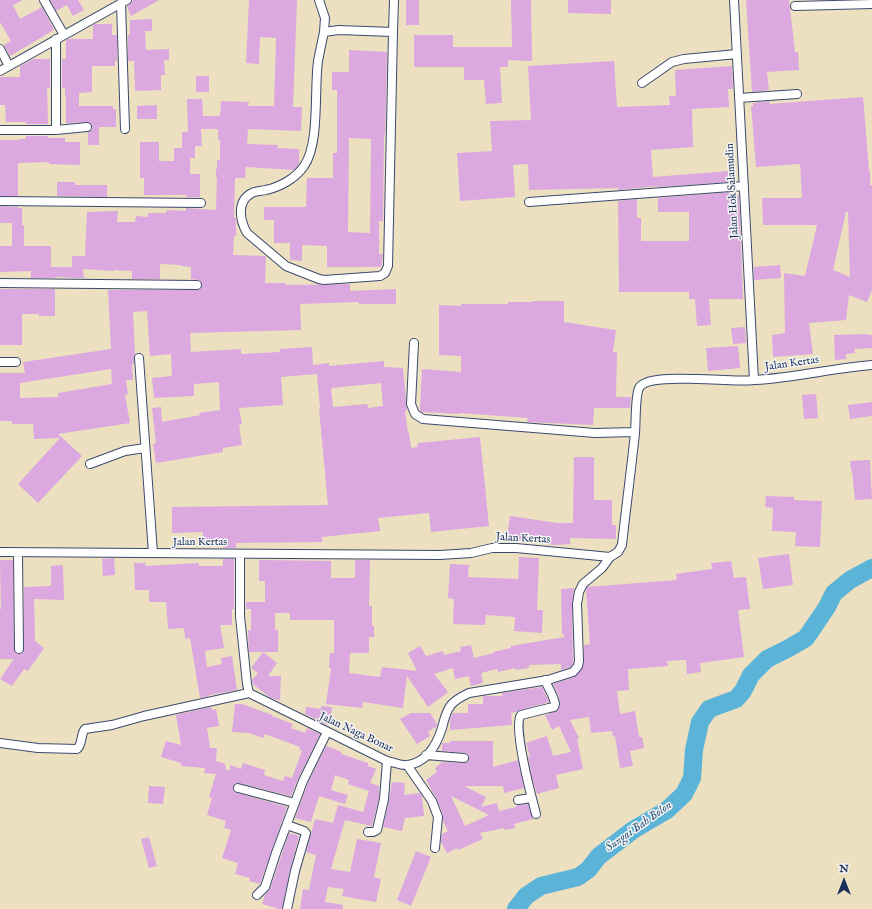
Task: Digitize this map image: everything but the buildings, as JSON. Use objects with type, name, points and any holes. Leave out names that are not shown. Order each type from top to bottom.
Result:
[{"type":"street","points":[[44,0],[64,35]]},
{"type":"street","points":[[319,0],[325,18],[324,32],[318,61],[313,146],[306,164],[301,171],[277,187],[252,192],[245,199],[241,207],[241,216],[243,226],[247,233],[286,266],[324,280],[380,276],[385,273],[388,266],[394,0]]},
{"type":"street","name":"Jalan Hok Salamudin","points":[[734,0],[754,380]]},
{"type":"street","points":[[0,71],[64,35],[118,2],[125,129]]},
{"type":"street","points":[[795,6],[872,4]]},
{"type":"street","points":[[324,32],[339,30],[393,32]]},
{"type":"street","points":[[56,39],[56,130]]},
{"type":"street","points":[[0,49],[9,66]]},
{"type":"street","points":[[642,83],[672,62],[684,59],[737,54]]},
{"type":"street","points":[[739,98],[797,94]]},
{"type":"street","points":[[0,130],[56,130],[87,127]]},
{"type":"street","points":[[529,202],[744,186]]},
{"type":"street","points":[[0,201],[202,203]]},
{"type":"street","points":[[0,283],[196,285]]},
{"type":"street","points":[[414,343],[411,404],[415,414],[423,418],[595,433],[635,432]]},
{"type":"street","points":[[139,358],[153,553]]},
{"type":"street","points":[[0,362],[16,362]]},
{"type":"street","name":"Jalan Kertas","points":[[0,552],[440,555],[471,553],[492,548],[516,548],[610,557],[618,552],[622,545],[639,388],[643,383],[670,379],[754,380],[872,365]]},
{"type":"street","points":[[90,464],[125,451],[145,448]]},
{"type":"street","points":[[18,552],[19,649]]},
{"type":"street","points":[[0,742],[38,748],[77,749],[80,747],[83,731],[85,729],[112,725],[144,716],[249,693],[240,616],[240,554]]},
{"type":"street","points":[[435,848],[438,817],[432,801],[407,765],[413,764],[434,747],[446,715],[451,705],[458,698],[469,693],[545,680],[573,672],[578,666],[579,661],[577,604],[579,592],[583,584],[602,568],[610,557]]},
{"type":"street","points":[[536,814],[519,738],[518,717],[526,713],[554,707],[555,701],[545,680]]},
{"type":"street","name":"Jalan Naga Bonar","points":[[249,693],[387,761],[407,765]]},
{"type":"street","points":[[257,895],[265,887],[303,781],[327,732]]},
{"type":"street","points":[[426,755],[464,758]]},
{"type":"street","points":[[368,832],[377,830],[384,800],[387,761]]},
{"type":"street","points":[[238,788],[295,803]]},
{"type":"street","points":[[518,800],[532,798]]},
{"type":"street","points":[[287,825],[306,833],[295,872],[287,909]]},
{"type":"waterway","name":"Sungai Bah Bolon","points":[[516,909],[526,896],[541,886],[578,877],[588,870],[599,856],[633,830],[667,810],[684,794],[692,778],[694,750],[700,722],[709,709],[736,699],[743,691],[751,675],[767,659],[806,638],[827,607],[834,593],[850,580],[872,568]]}]
